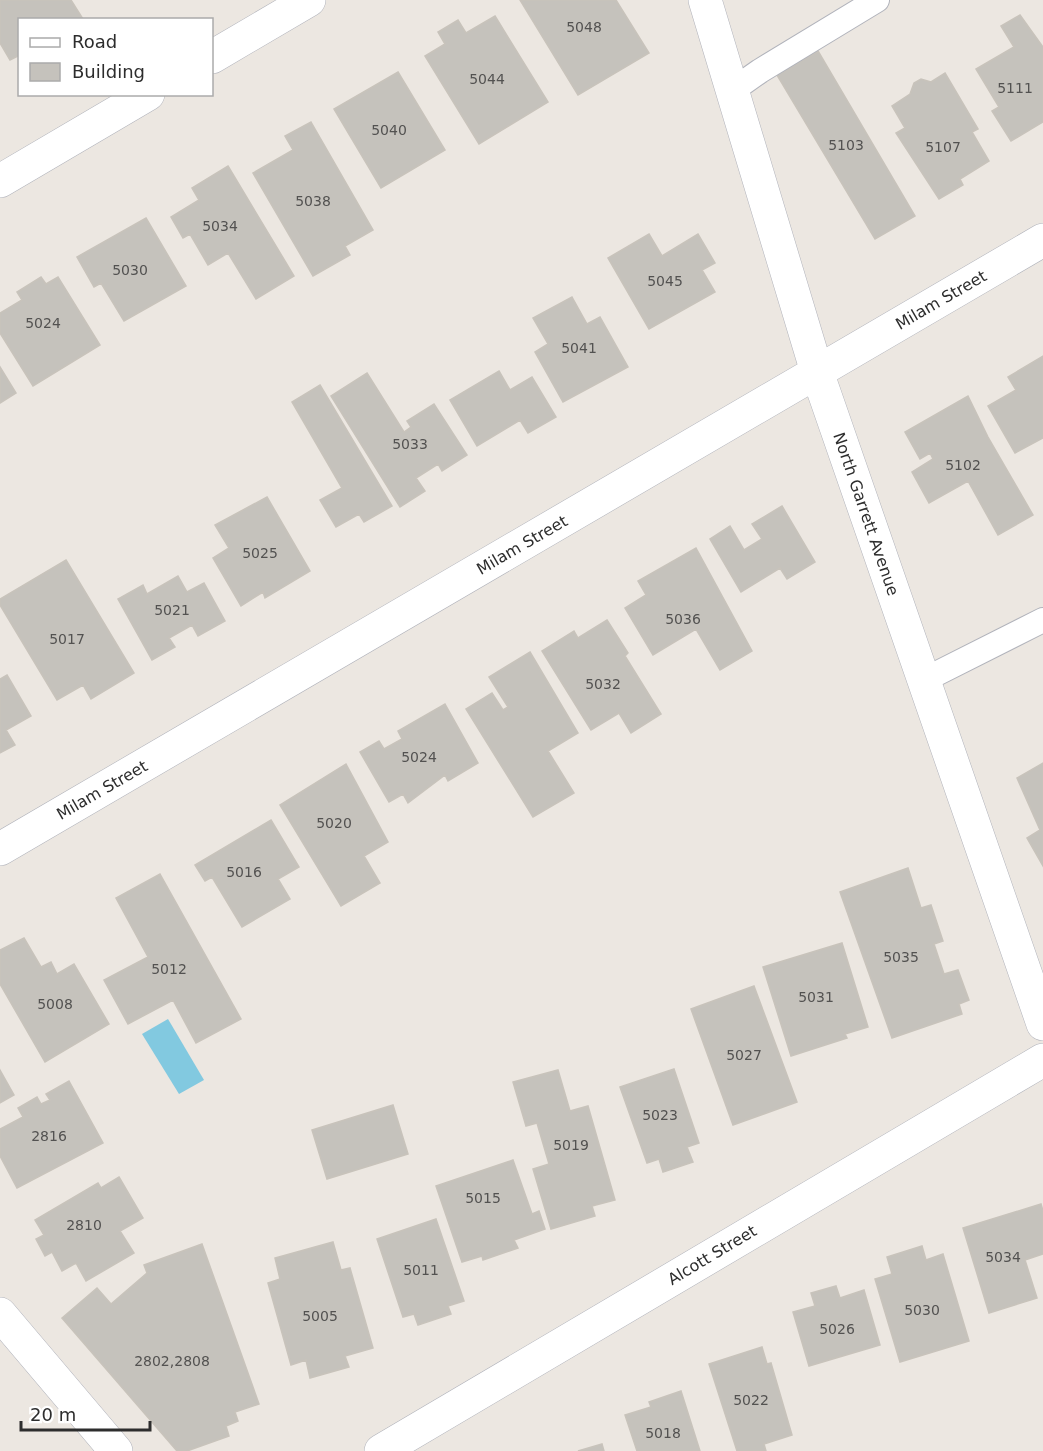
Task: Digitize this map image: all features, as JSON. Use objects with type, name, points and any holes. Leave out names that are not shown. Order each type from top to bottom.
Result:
[{"type":"street","points":[[213,56],[309,0]]},
{"type":"street","name":"North Garrett Avenue","points":[[705,0],[817,372],[1043,1024]]},
{"type":"street","points":[[0,181],[145,96]]},
{"type":"street","name":"Milam Street","points":[[0,849],[1043,240]]},
{"type":"street","name":"Alcott Street","points":[[381,1451],[1043,1060]]},
{"type":"street","points":[[0,1314],[116,1451]]},
{"type":"lane","points":[[732,90],[877,0]]},
{"type":"lane","points":[[924,680],[1043,620]]},
{"type":"water","points":[[168,1019],[204,1080],[179,1094],[142,1034]]},
{"type":"building","points":[[0,0],[71,0],[82,18],[18,18],[18,56],[10,60],[0,43]]},
{"type":"building","points":[[520,0],[616,0],[649,53],[578,95]]},
{"type":"building","points":[[1020,15],[1043,47],[1043,122],[1011,141],[992,111],[999,107],[976,69],[1014,47],[1001,26]]},
{"type":"building","points":[[495,16],[548,102],[479,144],[425,56],[445,44],[438,32],[458,20],[466,33]]},
{"type":"building","points":[[818,51],[915,216],[875,239],[777,75]]},
{"type":"building","points":[[398,72],[445,150],[381,188],[334,109]]},
{"type":"building","points":[[945,73],[978,129],[972,132],[989,161],[960,179],[963,185],[939,199],[896,133],[905,128],[892,106],[910,94],[914,83],[921,79],[931,82]]},
{"type":"building","points":[[311,122],[373,230],[345,246],[350,255],[313,276],[253,173],[293,150],[285,136]]},
{"type":"building","points":[[228,166],[294,276],[256,299],[228,253],[208,265],[190,234],[183,238],[171,217],[199,200],[192,188]]},
{"type":"building","points":[[146,218],[186,286],[124,321],[101,283],[94,287],[77,257]]},
{"type":"building","points":[[649,234],[662,256],[698,234],[715,263],[702,270],[715,292],[649,329],[608,258]]},
{"type":"building","points":[[41,277],[46,284],[58,277],[100,345],[33,386],[0,333],[0,313],[22,300],[17,292]]},
{"type":"building","points":[[572,297],[587,324],[600,317],[628,367],[563,402],[535,352],[548,344],[533,318]]},
{"type":"building","points":[[1043,356],[1043,438],[1015,453],[988,406],[1016,390],[1008,377]]},
{"type":"building","points":[[0,367],[16,393],[0,403]]},
{"type":"building","points":[[499,371],[510,390],[532,377],[556,417],[528,433],[520,420],[477,446],[450,400]]},
{"type":"building","points":[[367,373],[404,432],[411,427],[407,421],[434,404],[467,455],[442,471],[438,464],[416,478],[425,491],[400,507],[331,396]]},
{"type":"building","points":[[320,385],[392,506],[364,522],[359,514],[336,527],[320,500],[342,488],[292,402]]},
{"type":"building","points":[[968,396],[988,437],[1033,515],[998,535],[968,481],[929,503],[912,472],[933,459],[930,453],[920,459],[905,432]]},
{"type":"building","points":[[267,497],[310,571],[265,598],[263,592],[241,606],[213,558],[229,548],[215,525]]},
{"type":"building","points":[[782,506],[815,562],[787,579],[780,568],[741,592],[710,539],[730,526],[744,550],[762,539],[752,524]]},
{"type":"building","points":[[696,548],[752,651],[720,670],[696,629],[653,655],[625,608],[646,595],[638,581]]},
{"type":"building","points":[[66,560],[134,673],[91,699],[83,685],[57,700],[0,605],[0,599]]},
{"type":"building","points":[[178,576],[187,592],[204,583],[225,621],[198,636],[192,625],[169,638],[175,647],[152,660],[118,599],[143,585],[147,594]]},
{"type":"building","points":[[607,620],[628,653],[625,656],[661,714],[631,733],[619,713],[591,730],[542,651],[574,631],[578,638]]},
{"type":"building","points":[[530,652],[578,733],[548,751],[574,793],[533,817],[466,709],[492,693],[503,710],[508,707],[489,677]]},
{"type":"building","points":[[7,675],[31,716],[6,730],[15,745],[0,753],[0,679]]},
{"type":"building","points":[[445,704],[478,763],[448,781],[445,775],[408,803],[403,794],[389,802],[360,752],[379,741],[384,749],[402,739],[398,731]]},
{"type":"building","points":[[1043,763],[1043,866],[1027,838],[1040,830],[1017,778]]},
{"type":"building","points":[[346,764],[388,842],[364,856],[380,883],[341,906],[280,805]]},
{"type":"building","points":[[271,820],[299,867],[278,879],[290,899],[242,927],[212,877],[205,881],[195,865]]},
{"type":"building","points":[[908,868],[921,908],[931,905],[943,941],[934,944],[944,974],[958,970],[969,1000],[959,1004],[962,1014],[892,1038],[840,892]]},
{"type":"building","points":[[160,874],[241,1019],[196,1043],[173,1000],[128,1024],[104,980],[148,957],[116,898]]},
{"type":"building","points":[[24,938],[41,967],[51,962],[57,974],[74,964],[109,1024],[45,1062],[0,984],[0,950]]},
{"type":"building","points":[[842,943],[868,1027],[845,1034],[847,1038],[791,1056],[763,967]]},
{"type":"building","points":[[754,986],[797,1102],[733,1125],[691,1009]]},
{"type":"building","points":[[674,1069],[699,1143],[687,1147],[693,1162],[663,1172],[659,1159],[647,1163],[620,1087]]},
{"type":"building","points":[[0,1070],[14,1095],[0,1103]]},
{"type":"building","points":[[558,1070],[570,1111],[588,1106],[615,1200],[592,1206],[595,1216],[551,1229],[533,1169],[549,1164],[537,1123],[526,1126],[513,1082]]},
{"type":"building","points":[[69,1081],[103,1143],[17,1188],[0,1156],[0,1129],[23,1117],[18,1108],[37,1097],[41,1104],[50,1100],[46,1094]]},
{"type":"building","points":[[393,1105],[408,1154],[327,1179],[312,1130]]},
{"type":"building","points":[[513,1160],[532,1214],[539,1211],[545,1229],[514,1240],[518,1248],[483,1260],[482,1256],[462,1262],[436,1186]]},
{"type":"building","points":[[119,1177],[143,1218],[120,1231],[134,1253],[86,1281],[76,1263],[62,1271],[52,1252],[45,1256],[36,1239],[44,1235],[35,1220],[98,1183],[101,1188]]},
{"type":"building","points":[[1041,1204],[1043,1254],[1025,1260],[1037,1298],[989,1313],[963,1228]]},
{"type":"building","points":[[436,1219],[464,1301],[448,1306],[451,1314],[418,1325],[414,1314],[403,1317],[377,1239]]},
{"type":"building","points":[[333,1242],[341,1270],[350,1268],[373,1348],[345,1356],[349,1367],[310,1378],[306,1360],[291,1365],[268,1283],[280,1279],[275,1258]]},
{"type":"building","points":[[202,1244],[259,1404],[235,1412],[238,1421],[226,1426],[229,1436],[187,1451],[177,1451],[62,1318],[97,1288],[111,1304],[147,1273],[144,1265]]},
{"type":"building","points":[[922,1246],[926,1260],[943,1254],[969,1341],[900,1362],[875,1279],[892,1274],[887,1257]]},
{"type":"building","points":[[836,1286],[840,1298],[864,1290],[880,1345],[809,1366],[793,1312],[815,1306],[811,1293]]},
{"type":"building","points":[[762,1347],[767,1364],[771,1363],[792,1435],[764,1444],[766,1451],[737,1451],[709,1364]]},
{"type":"building","points":[[681,1391],[700,1451],[637,1451],[625,1415],[651,1407],[649,1402]]},
{"type":"building","points":[[602,1444],[604,1451],[578,1451]]}]
